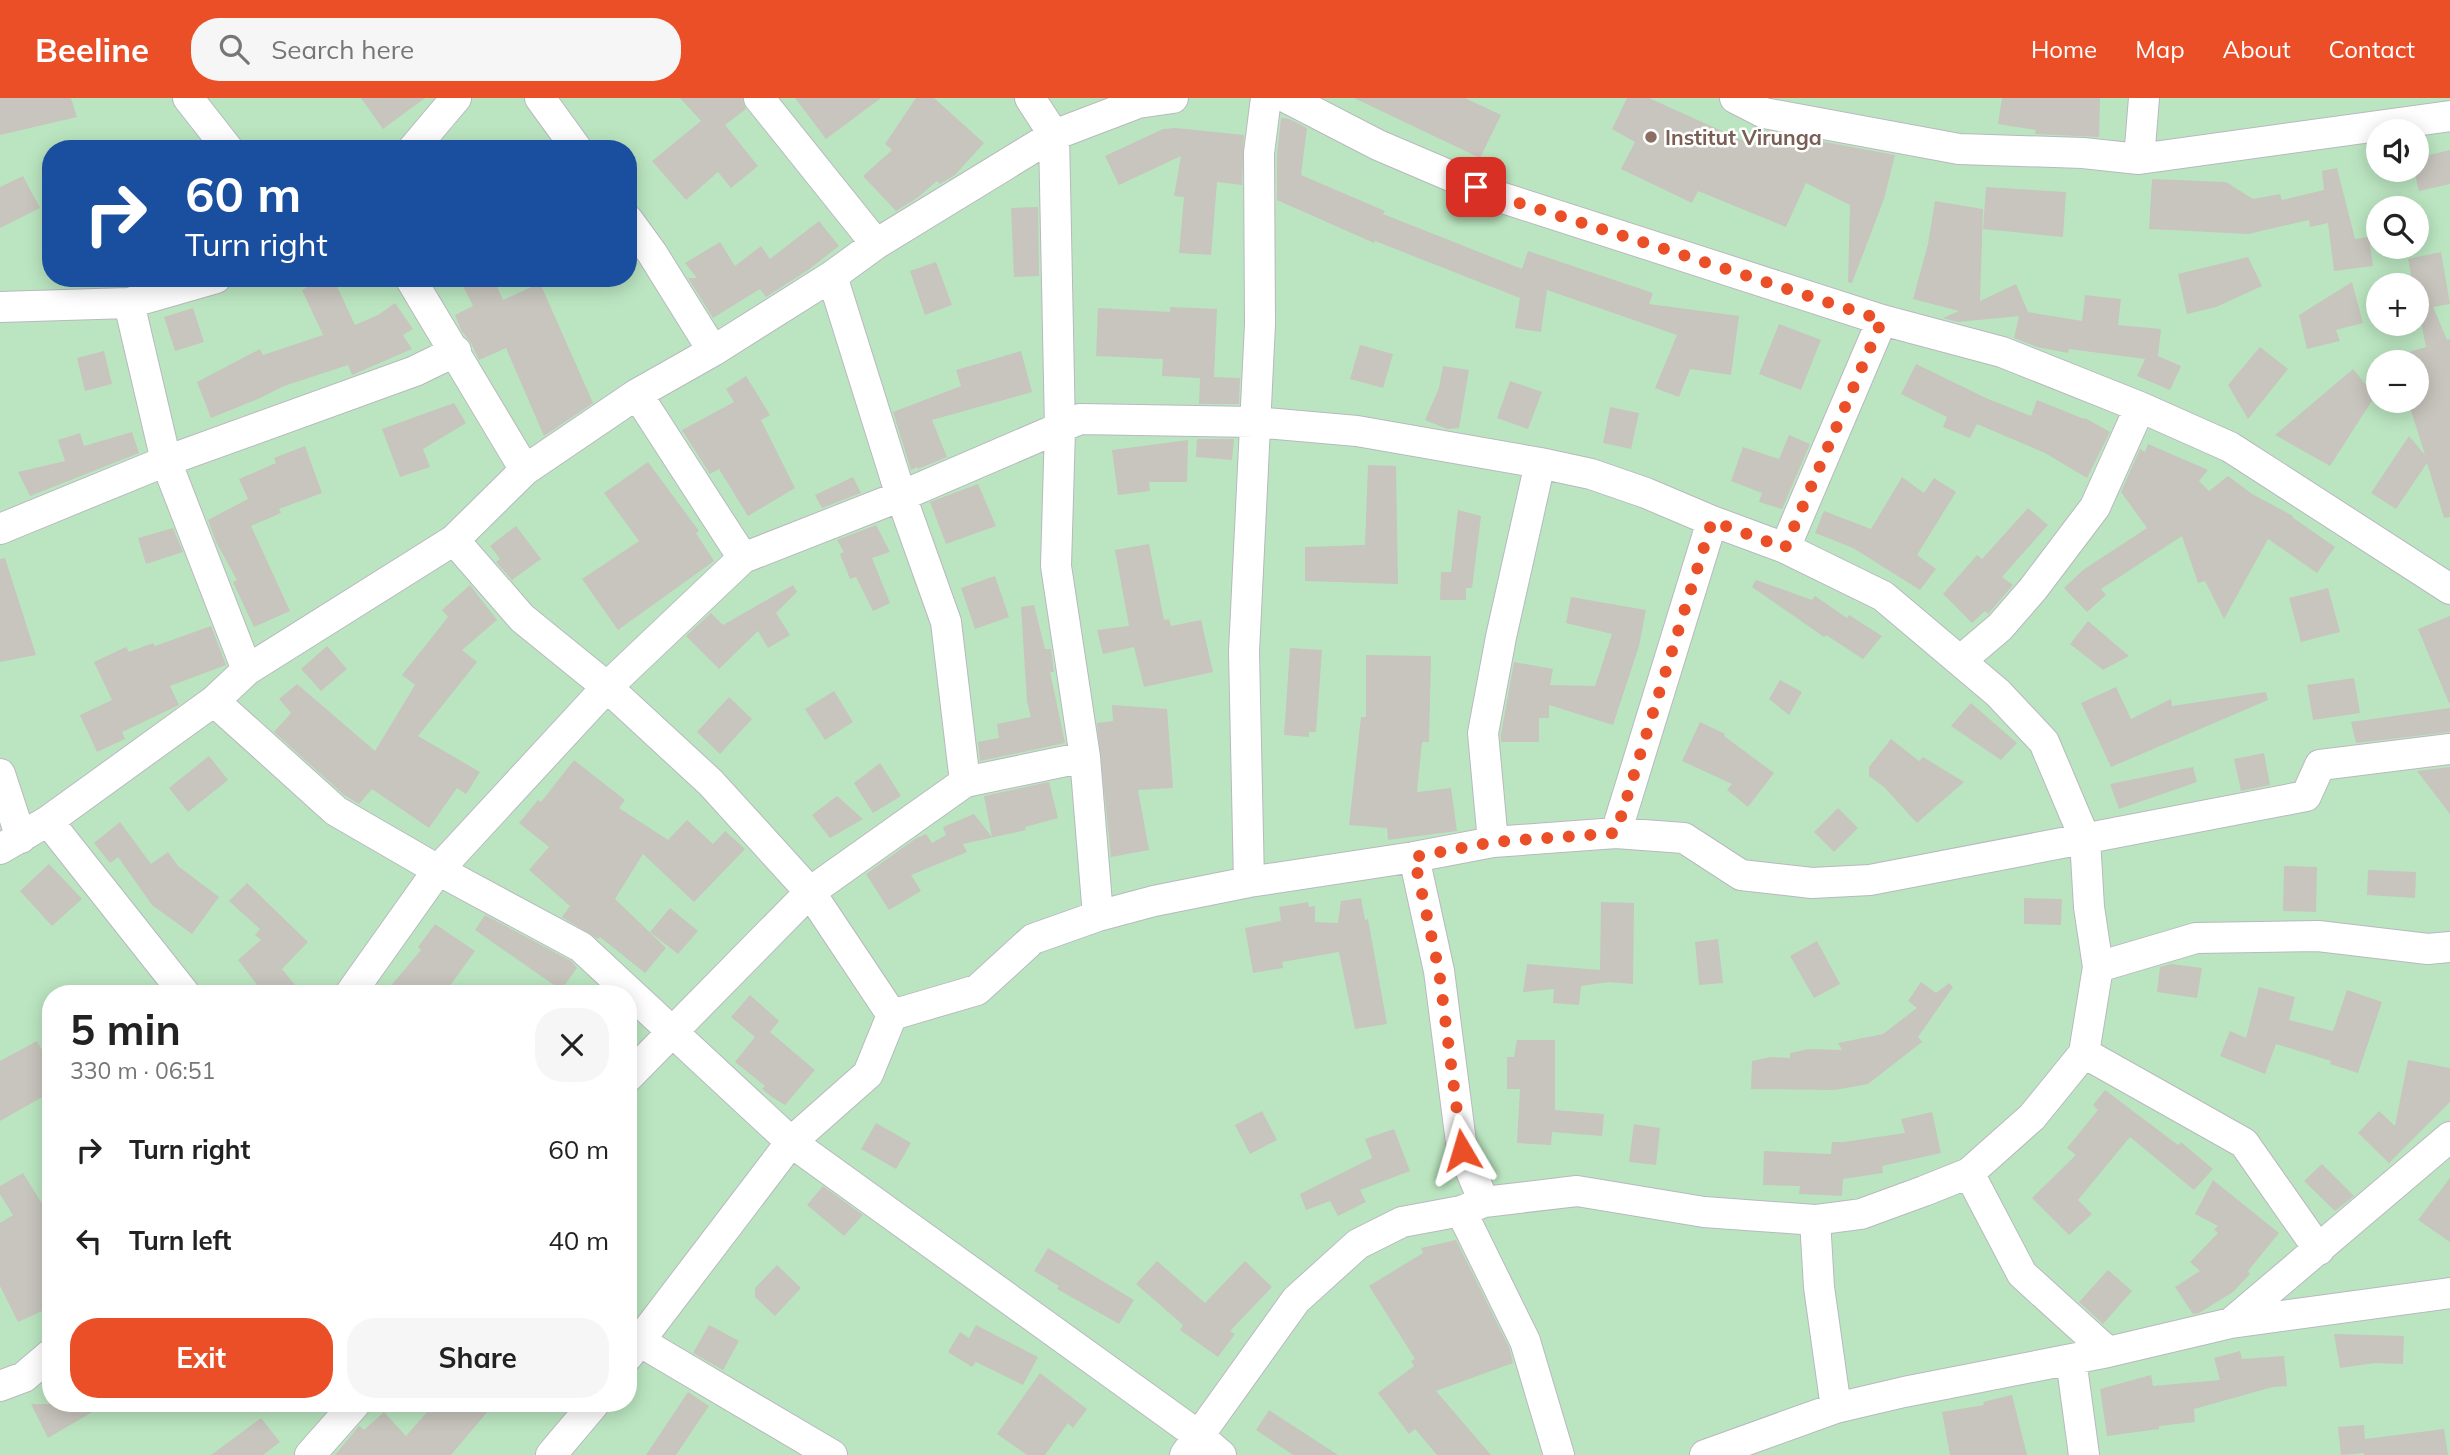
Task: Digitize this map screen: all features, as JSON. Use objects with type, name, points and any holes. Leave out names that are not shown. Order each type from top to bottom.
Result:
[{"type":"street","points":[[188,98],[221,140]]},
{"type":"street","points":[[421,140],[456,98]]},
{"type":"street","points":[[540,98],[570,140]]},
{"type":"street","points":[[759,98],[876,244]]},
{"type":"street","points":[[1030,98],[1054,135],[1060,429],[1056,566],[1085,757],[1098,916]]},
{"type":"street","points":[[0,774],[10,843],[48,821],[214,701],[247,670],[453,540],[525,470],[637,394],[713,351],[832,276],[876,244],[1054,135],[1138,103],[1174,98]]},
{"type":"street","points":[[1249,882],[1244,652],[1261,324],[1259,153],[1266,98]]},
{"type":"street","points":[[1287,98],[1378,145],[1500,197],[1882,320],[2002,352],[2140,407],[2231,447],[2450,589]]},
{"type":"street","points":[[1735,98],[1764,113],[1959,149],[2083,153],[2139,159],[2450,115],[2447,98]]},
{"type":"street","points":[[2139,159],[2144,98]]},
{"type":"street","points":[[637,232],[713,351]]},
{"type":"street","points":[[832,276],[901,496],[946,622],[965,782]]},
{"type":"street","points":[[0,307],[130,303],[185,287]]},
{"type":"street","points":[[416,287],[525,470]]},
{"type":"street","points":[[130,303],[166,461],[247,670]]},
{"type":"street","points":[[1785,548],[1882,320]]},
{"type":"street","points":[[0,529],[166,461],[415,372],[456,351]]},
{"type":"street","points":[[637,394],[743,558]]},
{"type":"street","points":[[1960,661],[2000,627],[2033,589],[2095,507],[2140,407]]},
{"type":"street","points":[[356,985],[438,870],[607,687],[743,558],[901,496],[1080,419],[1254,422],[1357,431],[1591,474],[1785,548],[1883,596],[1998,693],[2044,742],[2085,839],[2089,907],[2098,967],[2084,1053],[2032,1117],[1969,1172],[1861,1214],[1815,1220],[1704,1212],[1577,1191],[1473,1206],[1402,1222],[1358,1244],[1296,1300],[1202,1449],[791,1142],[637,999]]},
{"type":"street","points":[[1493,842],[1483,733],[1540,463]]},
{"type":"street","points":[[1616,833],[1712,521]]},
{"type":"street","points":[[453,540],[522,618],[607,687],[711,783],[810,892],[892,1015]]},
{"type":"street","points":[[214,701],[336,811],[581,947],[622,985]]},
{"type":"street","points":[[892,1015],[977,990],[1033,939],[1098,916],[1153,901],[1249,882],[1493,842],[1616,833],[1684,838],[1741,875],[1812,883],[1870,880],[2306,796],[2320,765],[2450,750]]},
{"type":"street","points":[[637,1068],[810,892],[965,782],[1085,757]]},
{"type":"street","points":[[48,821],[177,985]]},
{"type":"street","points":[[1414,857],[1439,971],[1462,1150],[1473,1206],[1525,1340],[1559,1455]]},
{"type":"street","points":[[2098,967],[2196,938],[2318,936],[2428,949],[2450,947]]},
{"type":"street","points":[[637,1345],[791,1142],[868,1074],[892,1015]]},
{"type":"street","points":[[2084,1053],[2244,1143],[2319,1250]]},
{"type":"street","points":[[2231,1323],[2450,1137]]},
{"type":"street","points":[[1969,1172],[2022,1274],[2108,1352]]},
{"type":"street","points":[[1815,1220],[1819,1287],[1836,1408]]},
{"type":"street","points":[[1705,1455],[1836,1408],[1904,1392],[2108,1352],[2231,1323],[2450,1293]]},
{"type":"street","points":[[637,1351],[832,1455]]},
{"type":"street","points":[[2071,1359],[2084,1455]]},
{"type":"street","points":[[0,1386],[24,1377],[42,1362]]},
{"type":"street","points":[[310,1455],[348,1412]]},
{"type":"street","points":[[551,1455],[587,1412]]},
{"type":"green space","points":[[0,98],[2450,98],[2450,1455],[0,1455]]},
{"type":"building","points":[[0,98],[71,98],[77,117],[0,135]]},
{"type":"building","points":[[361,98],[425,98],[383,129]]},
{"type":"building","points":[[680,98],[742,98],[746,109],[725,125],[758,166],[731,188],[718,172],[686,200],[652,161],[701,121]]},
{"type":"building","points":[[795,98],[881,98],[826,139]]},
{"type":"building","points":[[916,98],[934,98],[984,143],[955,175],[940,184],[937,181],[896,211],[863,176],[892,150],[885,144]]},
{"type":"building","points":[[1354,98],[1465,98],[1501,115],[1480,158]]},
{"type":"building","points":[[1627,98],[1649,98],[1755,146],[1760,130],[1895,155],[1884,199],[1852,283],[1848,282],[1850,205],[1806,183],[1786,227],[1698,191],[1692,203],[1621,169],[1635,142],[1612,129]]},
{"type":"building","points":[[2002,98],[2100,98],[2099,137],[2035,134],[2036,130],[1998,124]]},
{"type":"building","points":[[1281,118],[1307,128],[1301,175],[1385,211],[1383,214],[1522,269],[1528,251],[1653,293],[1649,304],[1739,316],[1731,375],[1690,369],[1679,397],[1655,388],[1677,335],[1547,290],[1541,332],[1515,328],[1520,298],[1375,241],[1374,243],[1277,200],[1277,154]]},
{"type":"building","points":[[1163,129],[1244,135],[1242,185],[1217,182],[1211,255],[1179,253],[1184,197],[1174,196],[1181,156],[1119,185],[1105,156]]},
{"type":"building","points":[[2450,150],[2450,184],[2419,191],[2417,182],[2429,182],[2429,155]]},
{"type":"building","points":[[2337,168],[2355,239],[2366,237],[2366,259],[2372,259],[2373,266],[2334,271],[2328,223],[2310,227],[2309,220],[2248,234],[2149,229],[2152,179],[2226,182],[2253,199],[2280,194],[2282,200],[2324,190],[2322,171]]},
{"type":"building","points":[[23,176],[40,208],[0,228],[0,187]]},
{"type":"building","points":[[1986,187],[2066,192],[2063,237],[1983,229]]},
{"type":"building","points":[[1935,201],[1983,209],[1980,301],[2016,284],[2028,312],[2082,321],[2085,295],[2121,299],[2118,325],[2161,329],[2158,356],[2181,366],[2170,390],[2137,376],[2145,359],[2069,349],[2068,353],[2037,347],[2014,338],[2019,316],[1958,322],[1943,318],[1959,311],[1913,299],[1928,244]]},
{"type":"building","points":[[1038,207],[1039,276],[1014,277],[1011,208]]},
{"type":"building","points":[[819,221],[839,246],[766,297],[760,289],[713,318],[688,278],[697,278],[685,263],[720,242],[735,266],[761,246],[770,259]]},
{"type":"building","points":[[2441,252],[2450,304],[2433,307],[2447,340],[2450,339],[2450,517],[2444,518],[2427,463],[2396,509],[2371,493],[2409,436],[2425,455],[2412,413],[2429,413],[2429,350],[2416,350],[2426,347],[2424,336],[2429,336],[2429,273],[2411,273],[2408,259],[2429,259],[2429,255]]},
{"type":"building","points":[[2248,257],[2262,286],[2216,307],[2187,314],[2178,274]]},
{"type":"building","points":[[936,262],[952,305],[925,315],[910,271]]},
{"type":"building","points":[[2352,282],[2363,323],[2336,330],[2340,341],[2307,349],[2299,315]]},
{"type":"building","points":[[307,287],[337,287],[355,325],[378,315],[395,303],[413,329],[403,335],[412,349],[352,375],[348,365],[284,386],[211,418],[197,382],[260,349],[263,355],[323,335],[302,290]]},
{"type":"building","points":[[464,287],[497,287],[503,300],[531,287],[542,287],[593,403],[544,436],[506,348],[479,360],[461,330],[455,315],[473,306]]},
{"type":"building","points":[[1170,307],[1217,309],[1214,377],[1240,378],[1239,404],[1199,404],[1200,378],[1162,376],[1163,359],[1096,356],[1098,308],[1170,312]]},
{"type":"building","points":[[193,308],[204,342],[175,351],[164,317]]},
{"type":"building","points":[[1779,324],[1821,340],[1801,390],[1759,374]]},
{"type":"building","points":[[1360,345],[1393,354],[1383,388],[1350,379]]},
{"type":"building","points":[[2260,347],[2288,369],[2248,419],[2228,385]]},
{"type":"building","points":[[104,351],[112,384],[85,391],[77,358]]},
{"type":"building","points":[[1021,351],[1032,392],[932,420],[947,457],[911,470],[893,412],[961,386],[956,370]]},
{"type":"building","points":[[1916,364],[1988,399],[2031,416],[2037,400],[2085,418],[2110,432],[2087,478],[2045,453],[1977,424],[1970,438],[1943,427],[1947,417],[1901,394]]},
{"type":"building","points":[[1443,366],[1469,370],[1459,428],[1447,429],[1425,420],[1439,388]]},
{"type":"building","points":[[2353,369],[2366,385],[2366,410],[2330,466],[2275,435]]},
{"type":"building","points":[[746,376],[770,415],[761,420],[795,488],[748,516],[719,469],[710,474],[682,430],[734,402],[726,389]]},
{"type":"building","points":[[1510,381],[1542,392],[1528,429],[1497,418]]},
{"type":"building","points":[[454,403],[466,423],[423,449],[430,467],[400,477],[382,429]]},
{"type":"building","points":[[1610,407],[1639,413],[1631,449],[1603,443]]},
{"type":"building","points":[[132,432],[139,453],[30,496],[18,472],[65,461],[58,440],[80,433],[84,446]]},
{"type":"building","points":[[1789,435],[1810,444],[1782,509],[1759,502],[1762,493],[1731,481],[1743,447],[1779,459]]},
{"type":"building","points":[[1197,439],[1234,439],[1232,460],[1196,457]]},
{"type":"building","points":[[1188,440],[1187,482],[1149,482],[1150,491],[1118,495],[1112,450]]},
{"type":"building","points":[[2148,444],[2208,470],[2199,481],[2209,491],[2228,476],[2252,494],[2293,516],[2335,547],[2317,573],[2268,539],[2224,619],[2205,581],[2198,583],[2182,536],[2101,589],[2106,595],[2087,612],[2064,588],[2083,570],[2147,528],[2121,492],[2140,449],[2145,452]]},
{"type":"building","points":[[305,446],[322,493],[279,509],[281,513],[251,526],[290,611],[254,627],[233,582],[237,580],[216,542],[208,520],[248,499],[239,479],[276,463],[274,458]]},
{"type":"building","points":[[648,462],[699,531],[696,533],[714,561],[618,630],[582,579],[639,541],[604,493]]},
{"type":"building","points":[[1368,465],[1396,466],[1398,584],[1305,581],[1305,547],[1365,545]]},
{"type":"building","points":[[853,477],[861,493],[822,508],[815,495]]},
{"type":"building","points":[[1902,477],[1924,493],[1934,478],[1956,492],[1917,555],[1936,569],[1920,590],[1853,548],[1815,533],[1824,511],[1871,529]]},
{"type":"building","points":[[978,484],[996,526],[946,544],[930,502]]},
{"type":"building","points":[[2028,508],[2048,525],[2002,577],[2013,585],[1988,614],[1985,611],[1972,623],[1943,594],[1977,555],[1982,559]]},
{"type":"building","points":[[1458,510],[1481,516],[1472,588],[1466,588],[1466,600],[1440,600],[1441,572],[1451,572]]},
{"type":"building","points":[[876,525],[890,552],[872,558],[890,603],[873,611],[856,577],[850,579],[840,554],[844,552],[837,540]]},
{"type":"building","points":[[516,526],[541,559],[512,580],[496,562],[500,559],[490,546]]},
{"type":"building","points":[[173,528],[183,552],[146,564],[138,538]]},
{"type":"building","points":[[1149,544],[1164,620],[1169,619],[1171,626],[1201,620],[1213,672],[1144,687],[1134,647],[1103,654],[1097,630],[1129,626],[1115,550]]},
{"type":"building","points":[[5,558],[36,655],[0,662],[0,559]]},
{"type":"building","points":[[995,576],[1009,617],[975,629],[961,588]]},
{"type":"building","points":[[1756,580],[1812,600],[1815,596],[1847,618],[1849,615],[1882,636],[1863,659],[1826,635],[1824,637],[1752,587]]},
{"type":"building","points":[[470,585],[497,620],[462,650],[477,662],[418,736],[480,772],[466,794],[457,788],[429,828],[372,789],[359,804],[344,795],[274,732],[291,713],[279,699],[297,684],[375,751],[415,685],[402,675],[448,617],[442,610]]},
{"type":"building","points":[[793,585],[797,592],[776,613],[790,635],[768,648],[758,631],[719,669],[686,636],[711,613],[723,625]]},
{"type":"building","points":[[2328,588],[2340,632],[2301,642],[2289,598]]},
{"type":"building","points":[[1571,597],[1646,610],[1639,646],[1613,725],[1549,705],[1549,718],[1539,718],[1539,742],[1501,742],[1514,662],[1553,669],[1550,685],[1595,686],[1612,634],[1566,623]]},
{"type":"building","points":[[1034,605],[1045,649],[1051,649],[1054,672],[1050,672],[1065,743],[980,761],[978,742],[999,738],[997,724],[1031,717],[1027,702],[1021,607]]},
{"type":"building","points":[[2450,616],[2450,703],[2449,703],[2418,629]]},
{"type":"building","points":[[2088,621],[2129,656],[2103,670],[2070,644]]},
{"type":"building","points":[[211,626],[226,665],[170,686],[179,705],[122,732],[125,739],[97,752],[80,715],[112,700],[94,662],[126,647],[129,652],[153,643],[155,646]]},
{"type":"building","points":[[327,646],[347,669],[321,691],[301,669]]},
{"type":"building","points":[[1290,648],[1322,650],[1316,732],[1309,732],[1309,737],[1284,735]]},
{"type":"building","points":[[1366,655],[1431,656],[1429,742],[1422,742],[1417,792],[1451,788],[1457,831],[1388,840],[1387,828],[1349,825],[1361,717],[1366,717]]},
{"type":"building","points":[[2354,678],[2360,713],[2313,720],[2307,685]]},
{"type":"building","points":[[1780,680],[1802,692],[1789,715],[1769,699]]},
{"type":"building","points":[[2116,687],[2131,719],[2171,699],[2172,706],[2266,692],[2268,700],[2111,767],[2081,703]]},
{"type":"building","points":[[834,691],[853,722],[825,740],[805,709]]},
{"type":"building","points":[[729,697],[752,719],[720,754],[697,732]]},
{"type":"building","points":[[1971,703],[2017,743],[2001,760],[1951,726]]},
{"type":"building","points":[[1112,705],[1167,709],[1173,788],[1138,790],[1149,850],[1111,857],[1097,723],[1113,721]]},
{"type":"building","points":[[2450,708],[2450,732],[2356,743],[2351,722]]},
{"type":"building","points":[[1700,722],[1725,734],[1724,736],[1774,773],[1748,807],[1727,790],[1732,784],[1682,761]]},
{"type":"building","points":[[1891,739],[1919,761],[1923,757],[1964,782],[1917,823],[1884,787],[1869,776],[1869,767]]},
{"type":"building","points":[[2264,753],[2270,785],[2241,791],[2234,759]]},
{"type":"building","points":[[209,756],[228,780],[188,812],[169,788]]},
{"type":"building","points":[[574,760],[625,800],[619,808],[668,840],[687,820],[713,844],[725,831],[745,849],[694,902],[643,854],[615,899],[666,948],[645,973],[600,937],[598,939],[562,917],[570,906],[529,870],[549,847],[519,823],[538,800],[541,802]]},
{"type":"building","points":[[880,763],[901,796],[873,813],[854,783]]},
{"type":"building","points":[[2193,767],[2197,782],[2119,809],[2110,784]]},
{"type":"building","points":[[2450,767],[2450,814],[2417,771]]},
{"type":"building","points":[[1049,782],[1058,818],[1025,827],[1026,830],[963,844],[967,852],[911,875],[921,891],[889,910],[866,874],[915,839],[926,834],[932,843],[946,835],[943,827],[974,814],[992,837],[984,796]]},
{"type":"building","points":[[837,796],[863,819],[830,838],[812,815]]},
{"type":"building","points":[[1838,808],[1858,828],[1834,852],[1814,832]]},
{"type":"building","points":[[120,822],[151,864],[168,852],[178,866],[219,897],[192,934],[152,905],[118,857],[110,863],[94,843]]},
{"type":"building","points":[[49,864],[82,899],[52,926],[20,891]]},
{"type":"building","points":[[2284,866],[2317,867],[2316,912],[2283,911]]},
{"type":"building","points":[[2368,870],[2416,872],[2415,898],[2367,895]]},
{"type":"building","points":[[247,883],[308,942],[282,969],[295,985],[257,985],[238,960],[261,940],[255,935],[260,929],[229,901]]},
{"type":"building","points":[[1361,898],[1365,920],[1368,919],[1387,1024],[1355,1029],[1339,952],[1282,962],[1283,968],[1253,973],[1245,928],[1281,921],[1279,907],[1308,902],[1309,907],[1315,906],[1315,922],[1338,923],[1341,901]]},
{"type":"building","points":[[2024,898],[2062,899],[2061,925],[2024,924]]},
{"type":"building","points":[[1601,902],[1634,903],[1633,984],[1609,982],[1581,986],[1579,1005],[1553,1003],[1554,989],[1523,992],[1527,964],[1600,970]]},
{"type":"building","points":[[670,908],[698,931],[678,954],[650,932]]},
{"type":"building","points":[[485,915],[571,961],[577,968],[565,985],[554,985],[475,930]]},
{"type":"building","points":[[435,924],[475,951],[450,985],[392,985],[421,950],[418,947]]},
{"type":"building","points":[[1718,939],[1723,983],[1699,985],[1695,942]]},
{"type":"building","points":[[1817,941],[1840,984],[1814,998],[1790,956]]},
{"type":"building","points":[[2171,964],[2202,968],[2197,998],[2157,992],[2160,967]]},
{"type":"building","points":[[1921,982],[1936,993],[1949,983],[1953,987],[1918,1037],[1922,1042],[1868,1084],[1835,1090],[1751,1089],[1752,1061],[1771,1057],[1790,1058],[1790,1053],[1809,1049],[1842,1050],[1838,1043],[1883,1034],[1917,1008],[1908,1001]]},
{"type":"building","points":[[2259,987],[2295,997],[2289,1020],[2333,1031],[2347,990],[2382,1002],[2358,1073],[2330,1064],[2331,1061],[2276,1044],[2265,1074],[2220,1056],[2230,1031],[2246,1038]]},
{"type":"building","points":[[750,995],[779,1021],[770,1032],[815,1070],[785,1105],[762,1089],[765,1086],[735,1062],[755,1037],[731,1017]]},
{"type":"building","points":[[1517,1040],[1555,1040],[1555,1110],[1604,1114],[1602,1136],[1552,1132],[1551,1145],[1517,1143],[1520,1089],[1507,1089],[1507,1057],[1514,1057]]},
{"type":"building","points":[[37,1041],[42,1050],[42,1097],[0,1121],[0,1061]]},
{"type":"building","points":[[2408,1060],[2450,1068],[2450,1102],[2388,1164],[2358,1133],[2379,1111],[2395,1126]]},
{"type":"building","points":[[2105,1090],[2178,1145],[2181,1142],[2213,1169],[2194,1190],[2130,1137],[2078,1200],[2092,1214],[2069,1235],[2032,1198],[2076,1155],[2067,1148],[2098,1110],[2093,1105]]},
{"type":"building","points":[[1262,1111],[1277,1140],[1250,1154],[1235,1125]]},
{"type":"building","points":[[1932,1112],[1941,1153],[1882,1166],[1883,1173],[1843,1179],[1842,1196],[1799,1194],[1800,1186],[1763,1185],[1764,1151],[1831,1154],[1832,1142],[1905,1133],[1901,1119]]},
{"type":"building","points":[[876,1123],[911,1143],[896,1169],[861,1149]]},
{"type":"building","points":[[1634,1124],[1660,1128],[1656,1165],[1629,1162]]},
{"type":"building","points":[[1394,1129],[1410,1171],[1360,1190],[1366,1202],[1338,1216],[1330,1201],[1306,1210],[1300,1194],[1372,1158],[1365,1139]]},
{"type":"building","points":[[2322,1164],[2354,1196],[2335,1211],[2304,1181]]},
{"type":"building","points":[[23,1173],[42,1204],[42,1311],[18,1322],[0,1286],[0,1223],[13,1215],[0,1194],[0,1186]]},
{"type":"building","points":[[2450,1178],[2450,1242],[2418,1220]]},
{"type":"building","points":[[2213,1180],[2279,1233],[2248,1271],[2250,1274],[2233,1292],[2193,1314],[2175,1287],[2200,1271],[2190,1262],[2218,1233],[2214,1230],[2218,1226],[2195,1214]]},
{"type":"building","points":[[823,1186],[863,1215],[844,1236],[807,1205]]},
{"type":"building","points":[[1456,1240],[1509,1347],[1513,1363],[1436,1391],[1491,1455],[1437,1455],[1415,1429],[1409,1434],[1378,1393],[1414,1366],[1411,1361],[1415,1359],[1369,1286],[1423,1253],[1421,1248]]},
{"type":"building","points":[[1048,1248],[1134,1300],[1119,1324],[1057,1289],[1059,1286],[1034,1271]]},
{"type":"building","points":[[1157,1261],[1205,1303],[1245,1261],[1272,1287],[1230,1331],[1235,1334],[1218,1357],[1180,1330],[1183,1325],[1136,1284]]},
{"type":"building","points":[[777,1265],[801,1288],[775,1316],[755,1297],[755,1288]]},
{"type":"building","points":[[2108,1270],[2132,1291],[2103,1324],[2079,1302]]},
{"type":"building","points":[[709,1325],[739,1341],[723,1370],[693,1353]]},
{"type":"building","points":[[976,1325],[1038,1357],[1023,1385],[976,1362],[972,1367],[948,1352],[960,1332],[969,1338]]},
{"type":"building","points":[[2334,1334],[2404,1336],[2403,1364],[2375,1363],[2340,1368]]},
{"type":"building","points":[[2240,1351],[2242,1359],[2284,1356],[2287,1386],[2273,1387],[2194,1409],[2195,1422],[2107,1436],[2100,1389],[2151,1375],[2153,1386],[2220,1380],[2214,1358]]},
{"type":"building","points":[[1040,1373],[1087,1409],[1073,1428],[1068,1423],[1045,1455],[1027,1455],[997,1434]]},
{"type":"building","points":[[688,1392],[709,1406],[676,1455],[646,1455]]},
{"type":"building","points":[[2012,1395],[2027,1455],[1950,1455],[1942,1412],[1984,1405],[1983,1402]]},
{"type":"building","points":[[31,1404],[42,1404],[42,1412],[92,1412],[48,1438]]},
{"type":"building","points":[[1269,1410],[1338,1455],[1293,1455],[1256,1430]]},
{"type":"building","points":[[384,1412],[406,1436],[427,1412],[487,1412],[451,1455],[335,1455],[359,1426],[364,1430]]},
{"type":"building","points":[[261,1418],[280,1442],[263,1455],[211,1455]]},
{"type":"building","points":[[2364,1425],[2365,1439],[2444,1429],[2448,1455],[2341,1455],[2338,1427]]},
{"type":"place","name":"Institut Virunga","points":[[1651,137]]},
{"type":"route","points":[[1462,1150],[1439,971],[1414,857],[1493,842],[1616,833],[1712,521],[1785,548],[1882,320],[1476,187]]}]
